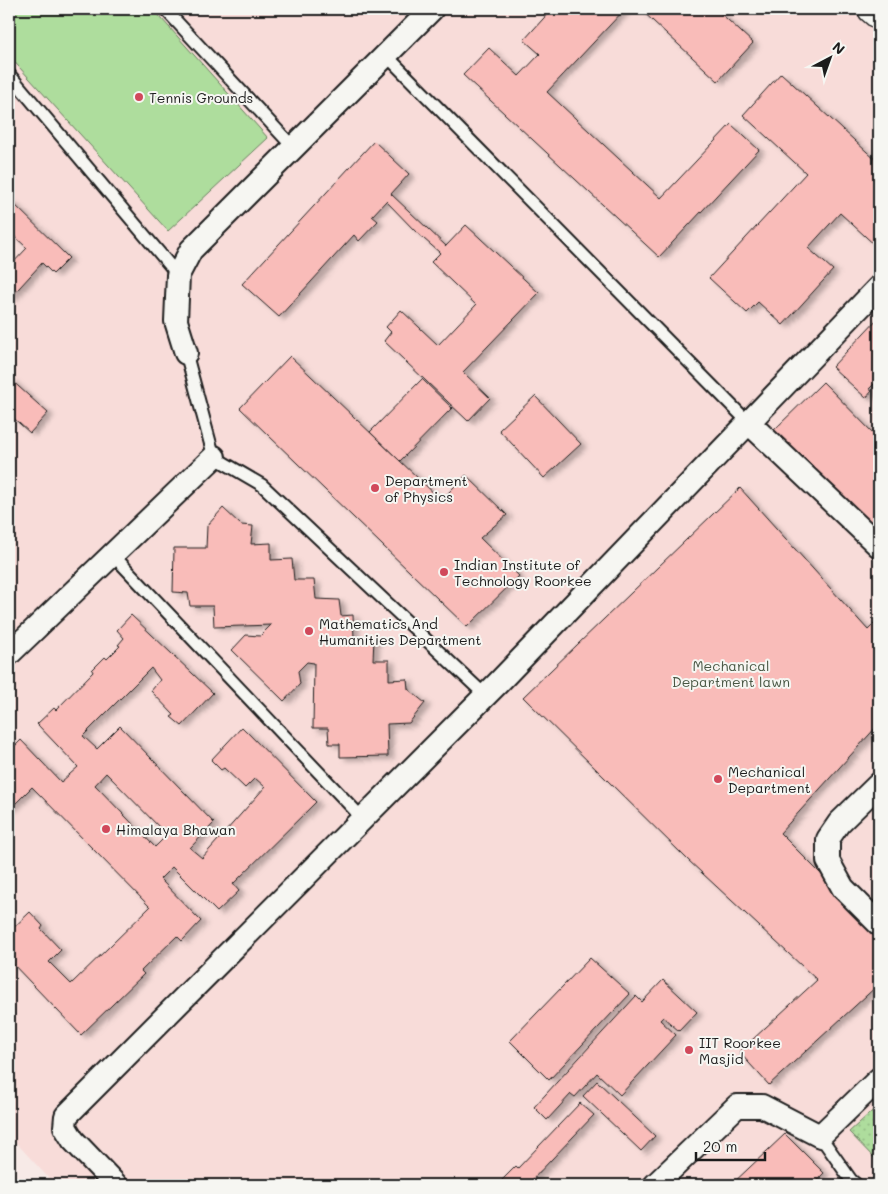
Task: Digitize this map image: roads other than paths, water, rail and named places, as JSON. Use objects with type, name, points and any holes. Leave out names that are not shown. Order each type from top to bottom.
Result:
[{"type":"street","points":[[186,353],[176,321],[178,275],[191,250],[432,9]]},
{"type":"street","points":[[872,9],[879,15]]},
{"type":"street","points":[[116,1185],[73,1140],[65,1127],[66,1116],[486,696],[879,287]]},
{"type":"street","points":[[750,423],[879,546]]},
{"type":"street","points":[[9,654],[214,457]]},
{"type":"street","points":[[879,784],[839,824],[828,839],[828,861],[843,888],[879,924]]},
{"type":"street","points":[[655,1185],[737,1106],[762,1106],[820,1136],[879,1079]]},
{"type":"lane","points":[[165,9],[293,146]]},
{"type":"lane","points":[[385,54],[750,423]]},
{"type":"lane","points":[[9,74],[178,275]]},
{"type":"lane","points":[[186,353],[214,457],[262,485],[486,696]]},
{"type":"lane","points":[[113,555],[363,819]]},
{"type":"lane","points":[[820,1136],[851,1180],[857,1185]]},
{"type":"place","name":"Tennis Grounds","points":[[139,97]]},
{"type":"place","name":"Department of Physics","points":[[375,488]]},
{"type":"place","name":"Indian Institute of Technology Roorkee","points":[[444,572]]},
{"type":"place","name":"Mathematics And Humanities Department","points":[[309,631]]},
{"type":"place","name":"Mechanical Department","points":[[718,779]]},
{"type":"place","name":"Himalaya Bhawan","points":[[106,829]]},
{"type":"place","name":"IIT Roorkee Masjid","points":[[689,1050]]},
{"type":"park label","name":"Mechanical Department lawn","points":[[731,674]]}]
